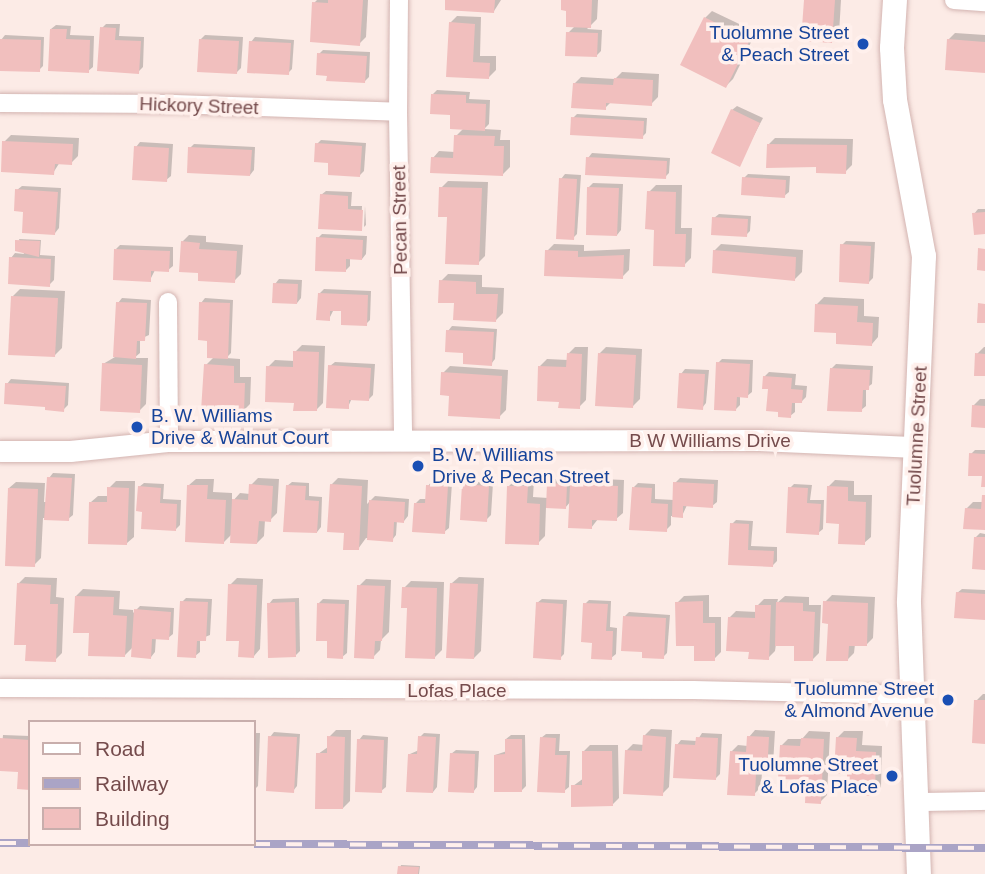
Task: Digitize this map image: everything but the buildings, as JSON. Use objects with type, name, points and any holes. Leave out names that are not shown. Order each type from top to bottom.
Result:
[{"type":"main road","name":"Tuolumne Street","points":[[895,0],[892,48],[895,100],[924,256],[909,603],[919,874]]},
{"type":"street","name":"Pecan Street","points":[[399,0],[403,440]]},
{"type":"street","points":[[954,0],[985,2]]},
{"type":"street","name":"Hickory Street","points":[[0,103],[174,104],[398,112]]},
{"type":"street","points":[[168,302],[169,441]]},
{"type":"street","name":"B W Williams Drive","points":[[0,451],[70,451],[169,441],[760,440],[916,447]]},
{"type":"street","name":"Lofas Place","points":[[0,688],[692,690],[914,695]]},
{"type":"street","points":[[918,802],[985,801]]},
{"type":"railway","points":[[0,843],[28,843]]},
{"type":"railway","points":[[256,844],[985,848]]},
{"type":"place","name":"Tuolumne Street & Peach Street","points":[[863,44]]},
{"type":"place","name":"B. W. Williams Drive & Walnut Court","points":[[137,427]]},
{"type":"place","name":"B. W. Williams Drive & Pecan Street","points":[[418,466]]},
{"type":"place","name":"Tuolumne Street & Almond Avenue","points":[[948,700]]},
{"type":"place","name":"Tuolumne Street & Lofas Place","points":[[892,776]]}]
